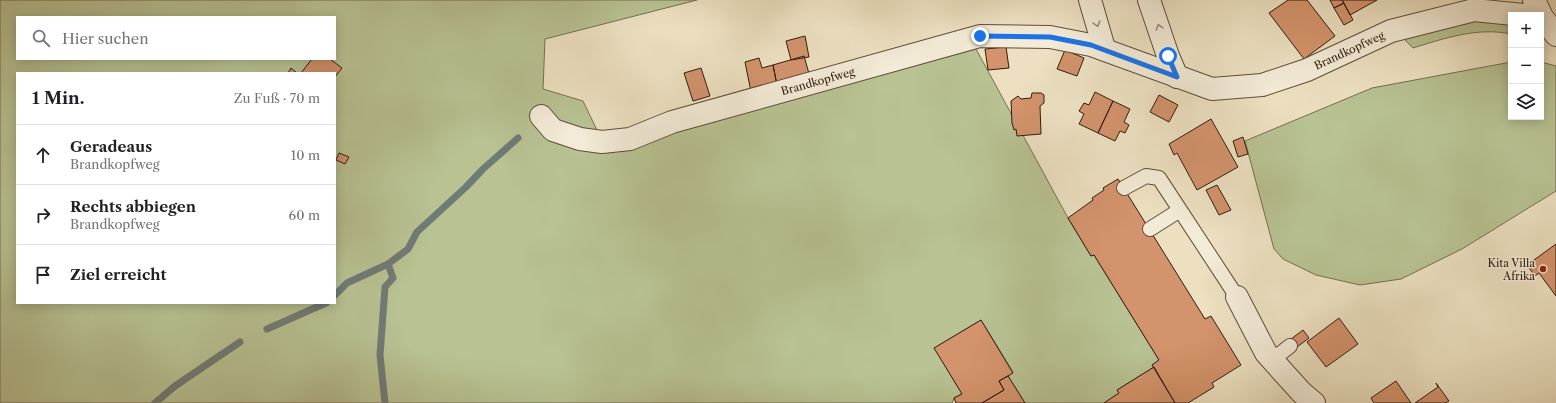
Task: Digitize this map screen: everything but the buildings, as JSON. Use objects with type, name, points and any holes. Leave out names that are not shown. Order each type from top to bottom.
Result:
[{"type":"street","points":[[1090,0],[1104,48]]},
{"type":"street","points":[[1149,0],[1168,56],[1177,77]]},
{"type":"street","name":"Brandkopfweg","points":[[540,116],[553,130],[580,140],[602,142],[630,139],[672,122],[980,36],[1050,37],[1104,48],[1177,77],[1212,89],[1262,85],[1307,70],[1391,31],[1474,10],[1517,12]]},
{"type":"street","points":[[1544,19],[1556,35]]},
{"type":"street","points":[[1237,297],[1266,353],[1314,403]]},
{"type":"lane","points":[[1124,188],[1146,176],[1159,178],[1237,297]]},
{"type":"lane","points":[[1150,229],[1180,210]]},
{"type":"lane","points":[[1272,360],[1290,346]]},
{"type":"green space","points":[[0,0],[697,0],[545,39],[543,89],[583,101],[608,153],[769,104],[976,49],[1068,218],[1091,256],[1094,255],[1159,360],[1152,365],[1154,367],[1117,390],[1119,393],[1104,403],[1025,403],[1008,376],[1013,372],[981,320],[935,348],[962,394],[954,398],[952,403],[0,403]]},
{"type":"green space","points":[[1480,21],[1508,22],[1508,34],[1499,32],[1474,33],[1449,37],[1413,48],[1402,37],[1438,25]]},
{"type":"green space","points":[[1508,63],[1508,120],[1544,120],[1544,63],[1556,66],[1556,191],[1462,249],[1401,279],[1360,285],[1316,275],[1283,259],[1274,249],[1245,141],[1372,88]]},
{"type":"waterway","points":[[385,403],[380,355],[385,287],[393,278],[388,264],[408,249],[417,232],[518,138]]},
{"type":"waterway","points":[[336,294],[347,283],[388,264]]},
{"type":"waterway","points":[[267,329],[324,304]]},
{"type":"waterway","points":[[155,403],[175,386],[240,342]]},
{"type":"place","name":"Kita Villa Afrika","points":[[1543,269]]},
{"type":"route","points":[[980,36],[1050,37],[1091,45],[1104,48],[1177,77],[1168,56]]}]
